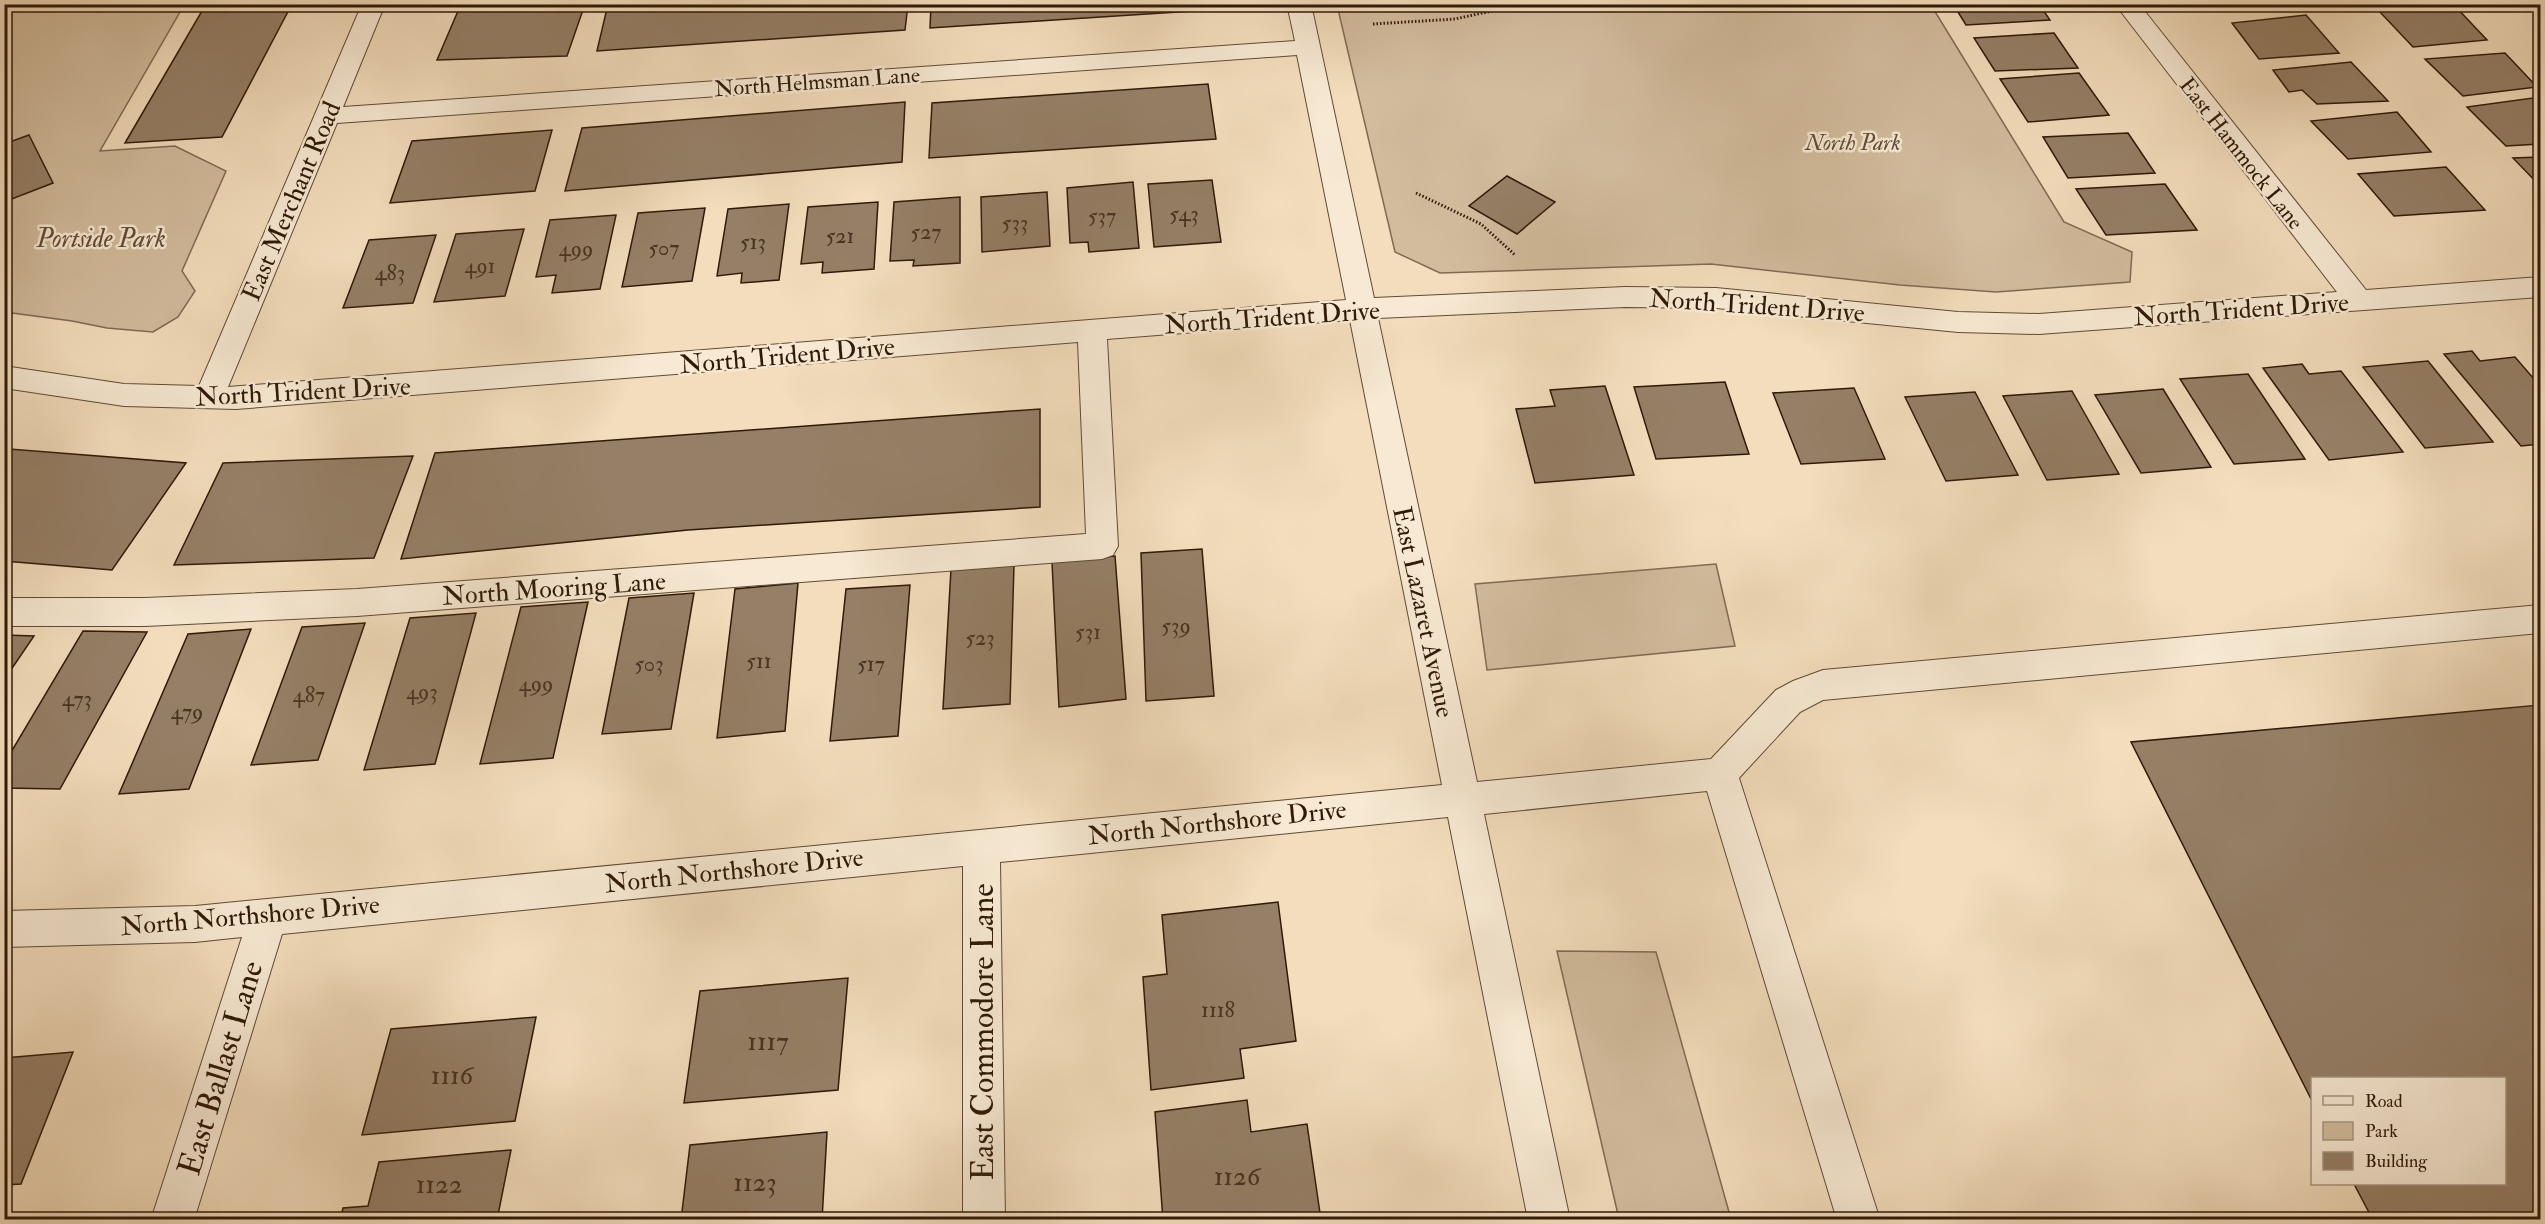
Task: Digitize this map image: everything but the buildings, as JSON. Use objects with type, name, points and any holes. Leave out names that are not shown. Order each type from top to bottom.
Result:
[{"type":"street","name":"East Merchant Road","points":[[209,398],[374,4]]},
{"type":"street","name":"East Lazaret Avenue","points":[[1299,4],[1549,1220]]},
{"type":"street","name":"East Hammock Lane","points":[[2126,4],[2359,301]]},
{"type":"street","name":"North Helmsman Lane","points":[[327,116],[1307,47]]},
{"type":"street","name":"North Trident Drive","points":[[4,377],[124,395],[209,398],[293,395],[1361,309],[1672,297],[1758,301],[1958,322],[2039,324],[2541,287]]},
{"type":"street","name":"North Mooring Lane","points":[[4,612],[94,614],[238,611],[411,600],[1102,546],[1092,331]]},
{"type":"street","points":[[1859,1220],[1720,774],[1788,701],[1805,691],[1822,685],[2541,619]]},
{"type":"street","name":"North Northshore Drive","points":[[4,929],[195,924],[1720,774]]},
{"type":"street","name":"East Commodore Lane","points":[[981,845],[984,1220]]},
{"type":"street","name":"East Ballast Lane","points":[[172,1220],[268,916]]},
{"type":"path","points":[[4,5],[11,4]]},
{"type":"path","points":[[16,4],[70,10],[125,11],[147,4]]},
{"type":"path","points":[[1373,24],[1455,19],[1524,4]]},
{"type":"path","points":[[1416,193],[1481,224],[1515,255]]},
{"type":"green space","name":"Portside Park","points":[[5,5],[184,5],[100,151],[175,146],[226,171],[182,271],[195,291],[178,317],[153,332],[107,328],[5,312]]},
{"type":"green space","name":"North Park","points":[[1337,5],[1931,5],[2064,222],[2132,252],[2130,282],[1996,292],[1900,285],[1711,264],[1440,273],[1395,252]]},
{"type":"green space","points":[[1716,564],[1735,646],[1487,670],[1475,584]]},
{"type":"green space","points":[[1557,951],[1656,952],[1731,1219],[1619,1219]]}]
